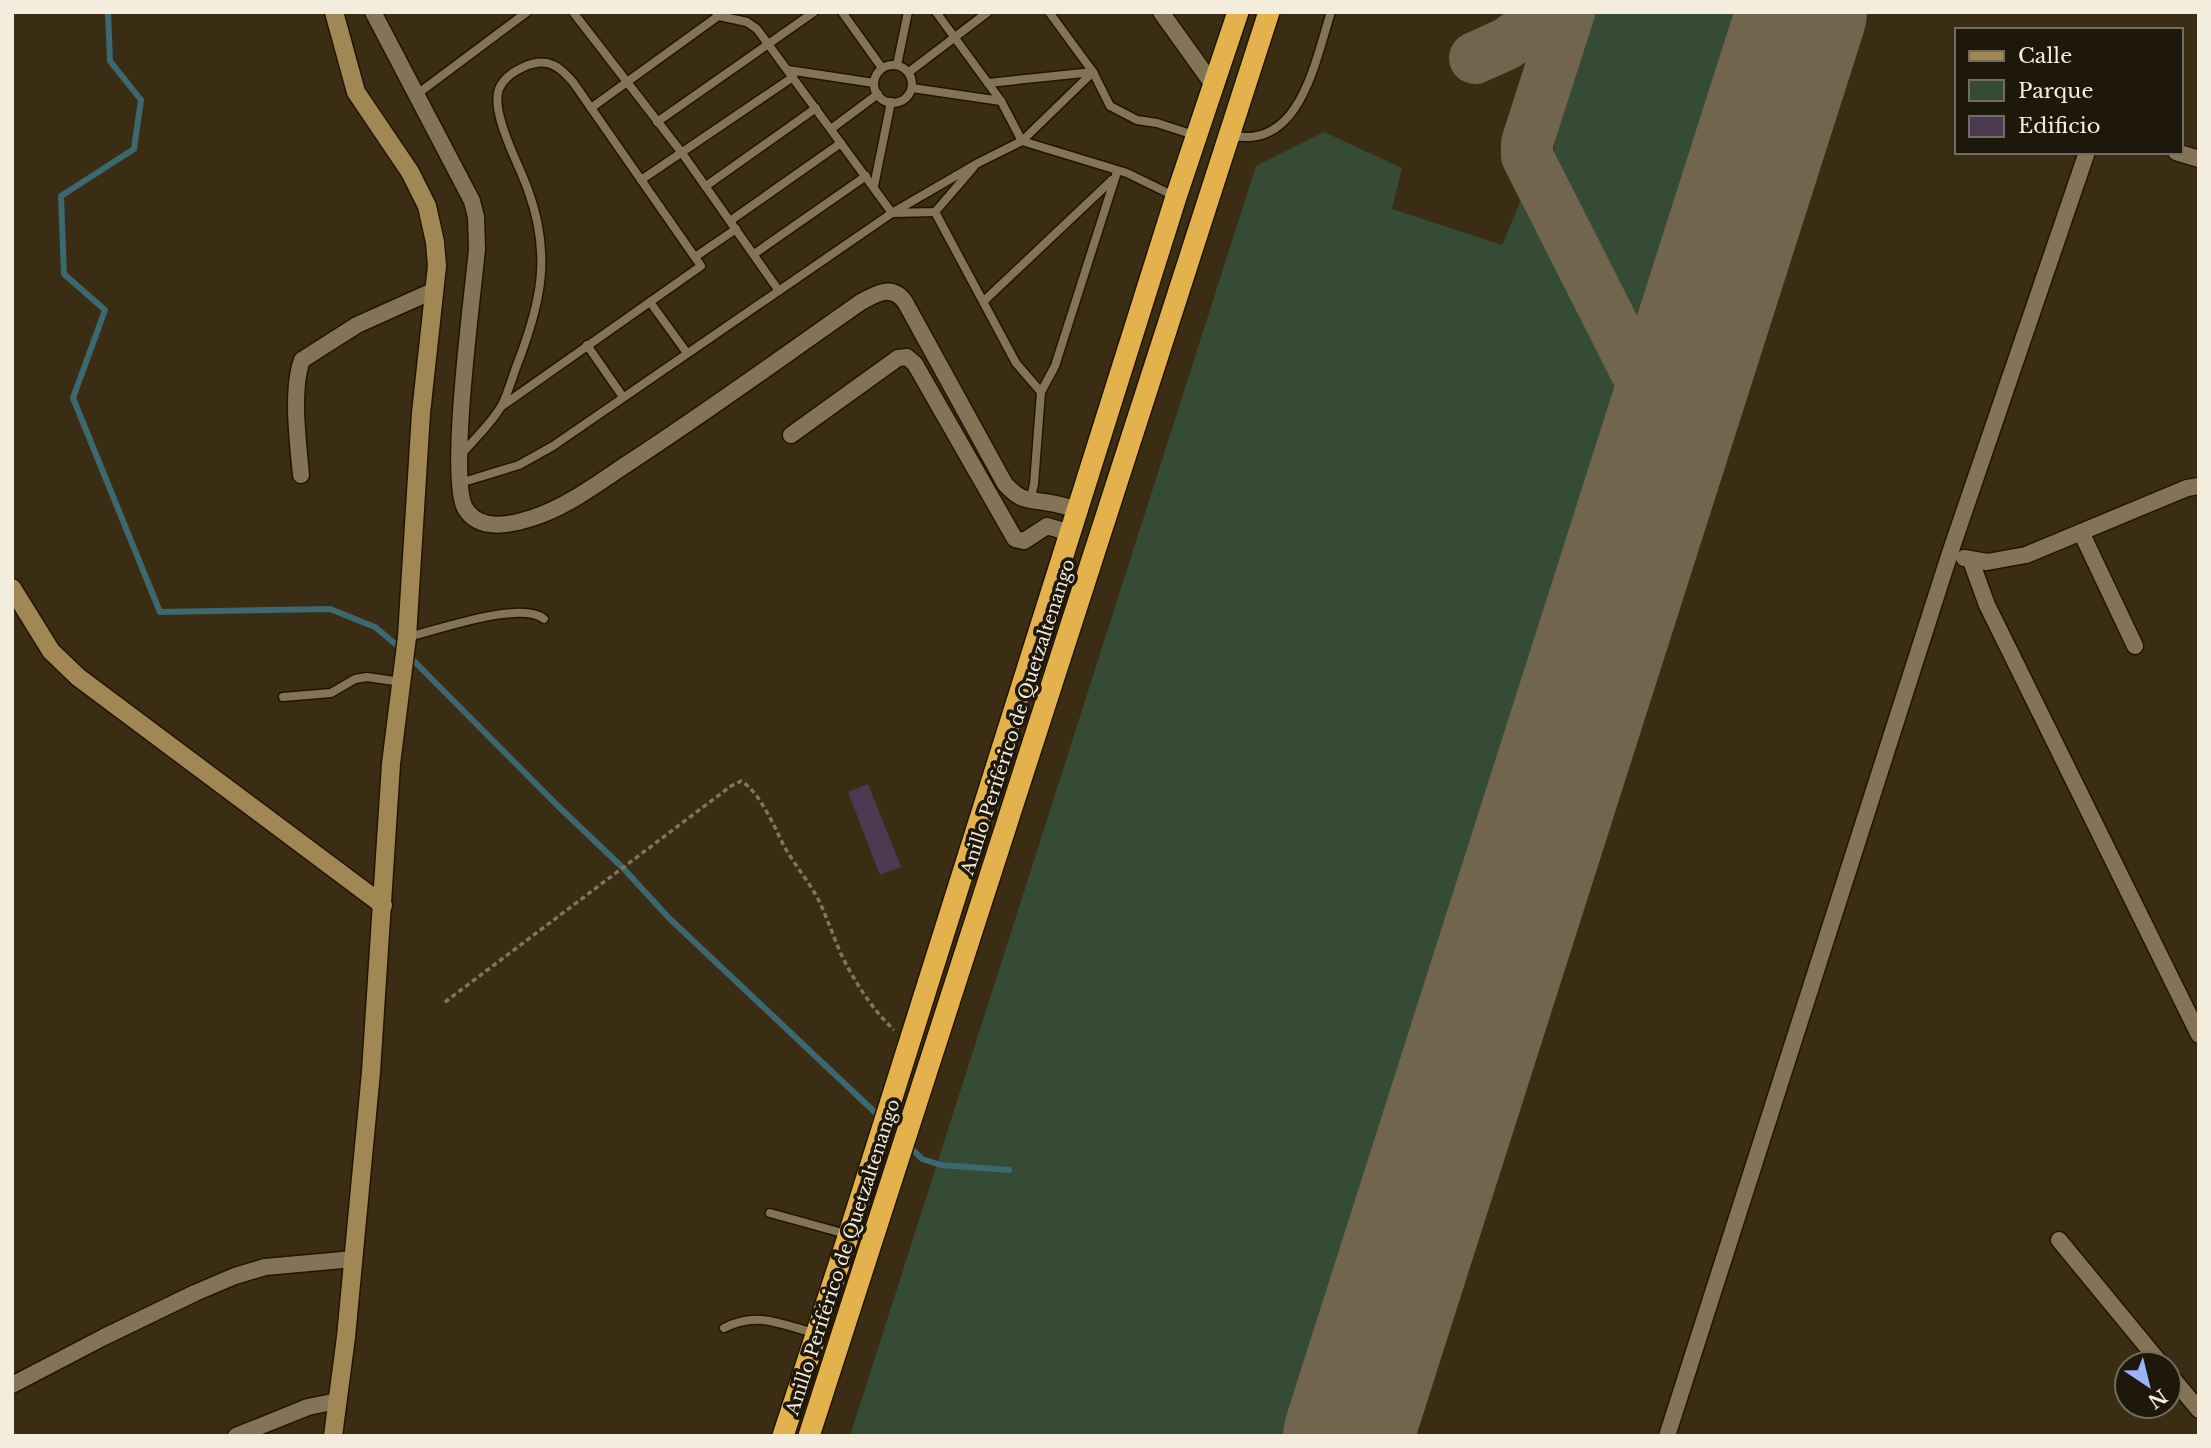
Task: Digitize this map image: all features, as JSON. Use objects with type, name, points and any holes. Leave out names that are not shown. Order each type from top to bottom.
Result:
[{"type":"highway","name":"Anillo Periférico de Quetzaltenango","points":[[783,1436],[1176,197],[1238,12]]},
{"type":"highway","name":"Anillo Periférico de Quetzaltenango","points":[[809,1436],[1269,12]]},
{"type":"street","points":[[333,1436],[372,1072],[391,764],[407,637],[421,413],[435,290],[435,242],[427,206],[410,173],[356,92],[334,12]]},
{"type":"street","points":[[373,12],[464,185],[476,217],[477,248],[459,457],[461,499],[473,518],[487,525],[506,525],[535,517],[562,505],[620,469],[860,302],[884,291],[893,291],[905,302],[997,474],[1013,493],[1030,502],[1043,501],[1078,510]]},
{"type":"street","points":[[1161,12],[1214,86]]},
{"type":"street","points":[[1667,1436],[1951,553],[2086,154]]},
{"type":"street","points":[[301,475],[297,414],[302,360],[358,325],[435,290]]},
{"type":"street","points":[[791,435],[898,358],[907,357],[915,364],[1015,539],[1024,541],[1047,526],[1070,533]]},
{"type":"street","points":[[1951,553],[1971,561],[1987,562],[2026,555],[2188,488],[2199,486]]},
{"type":"street","points":[[2081,532],[2135,646]]},
{"type":"street","points":[[1971,561],[1987,605],[2199,1035]]},
{"type":"street","points":[[12,588],[51,651],[78,677],[383,905]]},
{"type":"street","points":[[2059,1240],[2149,1350]]},
{"type":"street","points":[[12,1385],[235,1276],[265,1267],[354,1259]]},
{"type":"street","points":[[2183,1391],[2199,1410]]},
{"type":"street","points":[[236,1436],[308,1407],[338,1401]]},
{"type":"lane","points":[[416,95],[527,12]]},
{"type":"lane","points":[[573,12],[682,153],[779,291]]},
{"type":"lane","points":[[657,122],[814,12]]},
{"type":"lane","points":[[842,12],[882,68]]},
{"type":"lane","points":[[897,65],[908,12]]},
{"type":"lane","points":[[936,12],[1001,101],[1022,141],[1116,175],[1127,173],[1176,197]]},
{"type":"lane","points":[[909,72],[988,12]]},
{"type":"lane","points":[[1049,12],[1093,72],[1110,106],[1136,120],[1157,123],[1197,136]]},
{"type":"lane","points":[[1230,135],[1259,137],[1275,129],[1294,110],[1307,86],[1331,12]]},
{"type":"lane","points":[[591,108],[720,13],[750,23],[769,43],[892,213]]},
{"type":"lane","points":[[459,457],[502,406],[701,266],[564,72],[545,62],[519,70],[506,79],[499,89],[499,112],[539,223],[543,260],[538,303],[502,406]]},
{"type":"lane","points":[[892,64],[909,72],[913,82],[906,97],[891,103],[878,94],[874,83],[882,68],[892,64]]},
{"type":"lane","points":[[988,83],[1093,72]]},
{"type":"lane","points":[[460,483],[536,457],[892,213],[1022,141],[1093,72]]},
{"type":"lane","points":[[641,180],[791,74],[874,83]]},
{"type":"lane","points":[[912,88],[1001,101]]},
{"type":"lane","points":[[831,130],[878,94]]},
{"type":"lane","points":[[874,186],[891,103]]},
{"type":"lane","points":[[706,186],[816,108]]},
{"type":"lane","points":[[730,220],[841,143]]},
{"type":"lane","points":[[892,213],[936,212],[978,163]]},
{"type":"lane","points":[[984,301],[1116,175]]},
{"type":"lane","points":[[1030,502],[1034,484],[1041,392],[1055,366],[1116,175]]},
{"type":"lane","points":[[754,254],[866,176]]},
{"type":"lane","points":[[936,212],[1016,363],[1041,392]]},
{"type":"lane","points":[[695,257],[736,229]]},
{"type":"lane","points":[[650,302],[687,353]]},
{"type":"lane","points":[[587,345],[624,397]]},
{"type":"lane","points":[[407,637],[501,613],[532,612],[544,619]]},
{"type":"lane","points":[[283,696],[331,693],[355,679],[367,677],[402,677]]},
{"type":"lane","points":[[770,1213],[849,1234]]},
{"type":"lane","points":[[724,1328],[738,1320],[757,1318],[817,1334]]},
{"type":"path","points":[[445,1002],[741,781],[768,816],[783,845],[817,897],[841,954],[855,979],[887,1023],[909,1044]]},
{"type":"green space","points":[[1594,12],[1773,12],[1677,307],[1665,319],[1652,324],[1640,321],[1626,310],[1563,190],[1553,159],[1556,130]]},
{"type":"green space","points":[[1324,132],[1402,168],[1392,209],[1502,245],[1522,197],[1627,391],[1636,419],[1627,464],[1315,1436],[850,1436],[1256,166]]},
{"type":"building","points":[[868,784],[901,867],[880,875],[848,792]]},
{"type":"waterway","points":[[108,12],[110,61],[141,100],[134,149],[61,196],[64,274],[105,310],[73,398],[160,612],[330,609],[375,627],[405,652],[623,868],[669,918],[881,1118]]},
{"type":"waterway","points":[[909,1146],[922,1159],[941,1165],[1009,1170]]},
{"type":"taxiway","points":[[1475,58],[1506,44],[1547,16],[1559,12]]},
{"type":"taxiway","points":[[1569,12],[1527,143],[1527,156],[1638,375],[1646,397],[1654,430],[1654,453],[1640,524]]},
{"type":"taxiway","points":[[1620,338],[1634,352],[1647,358],[1672,354],[1692,333],[1708,305]]},
{"type":"runway","points":[[1348,1436],[1802,12]]}]
